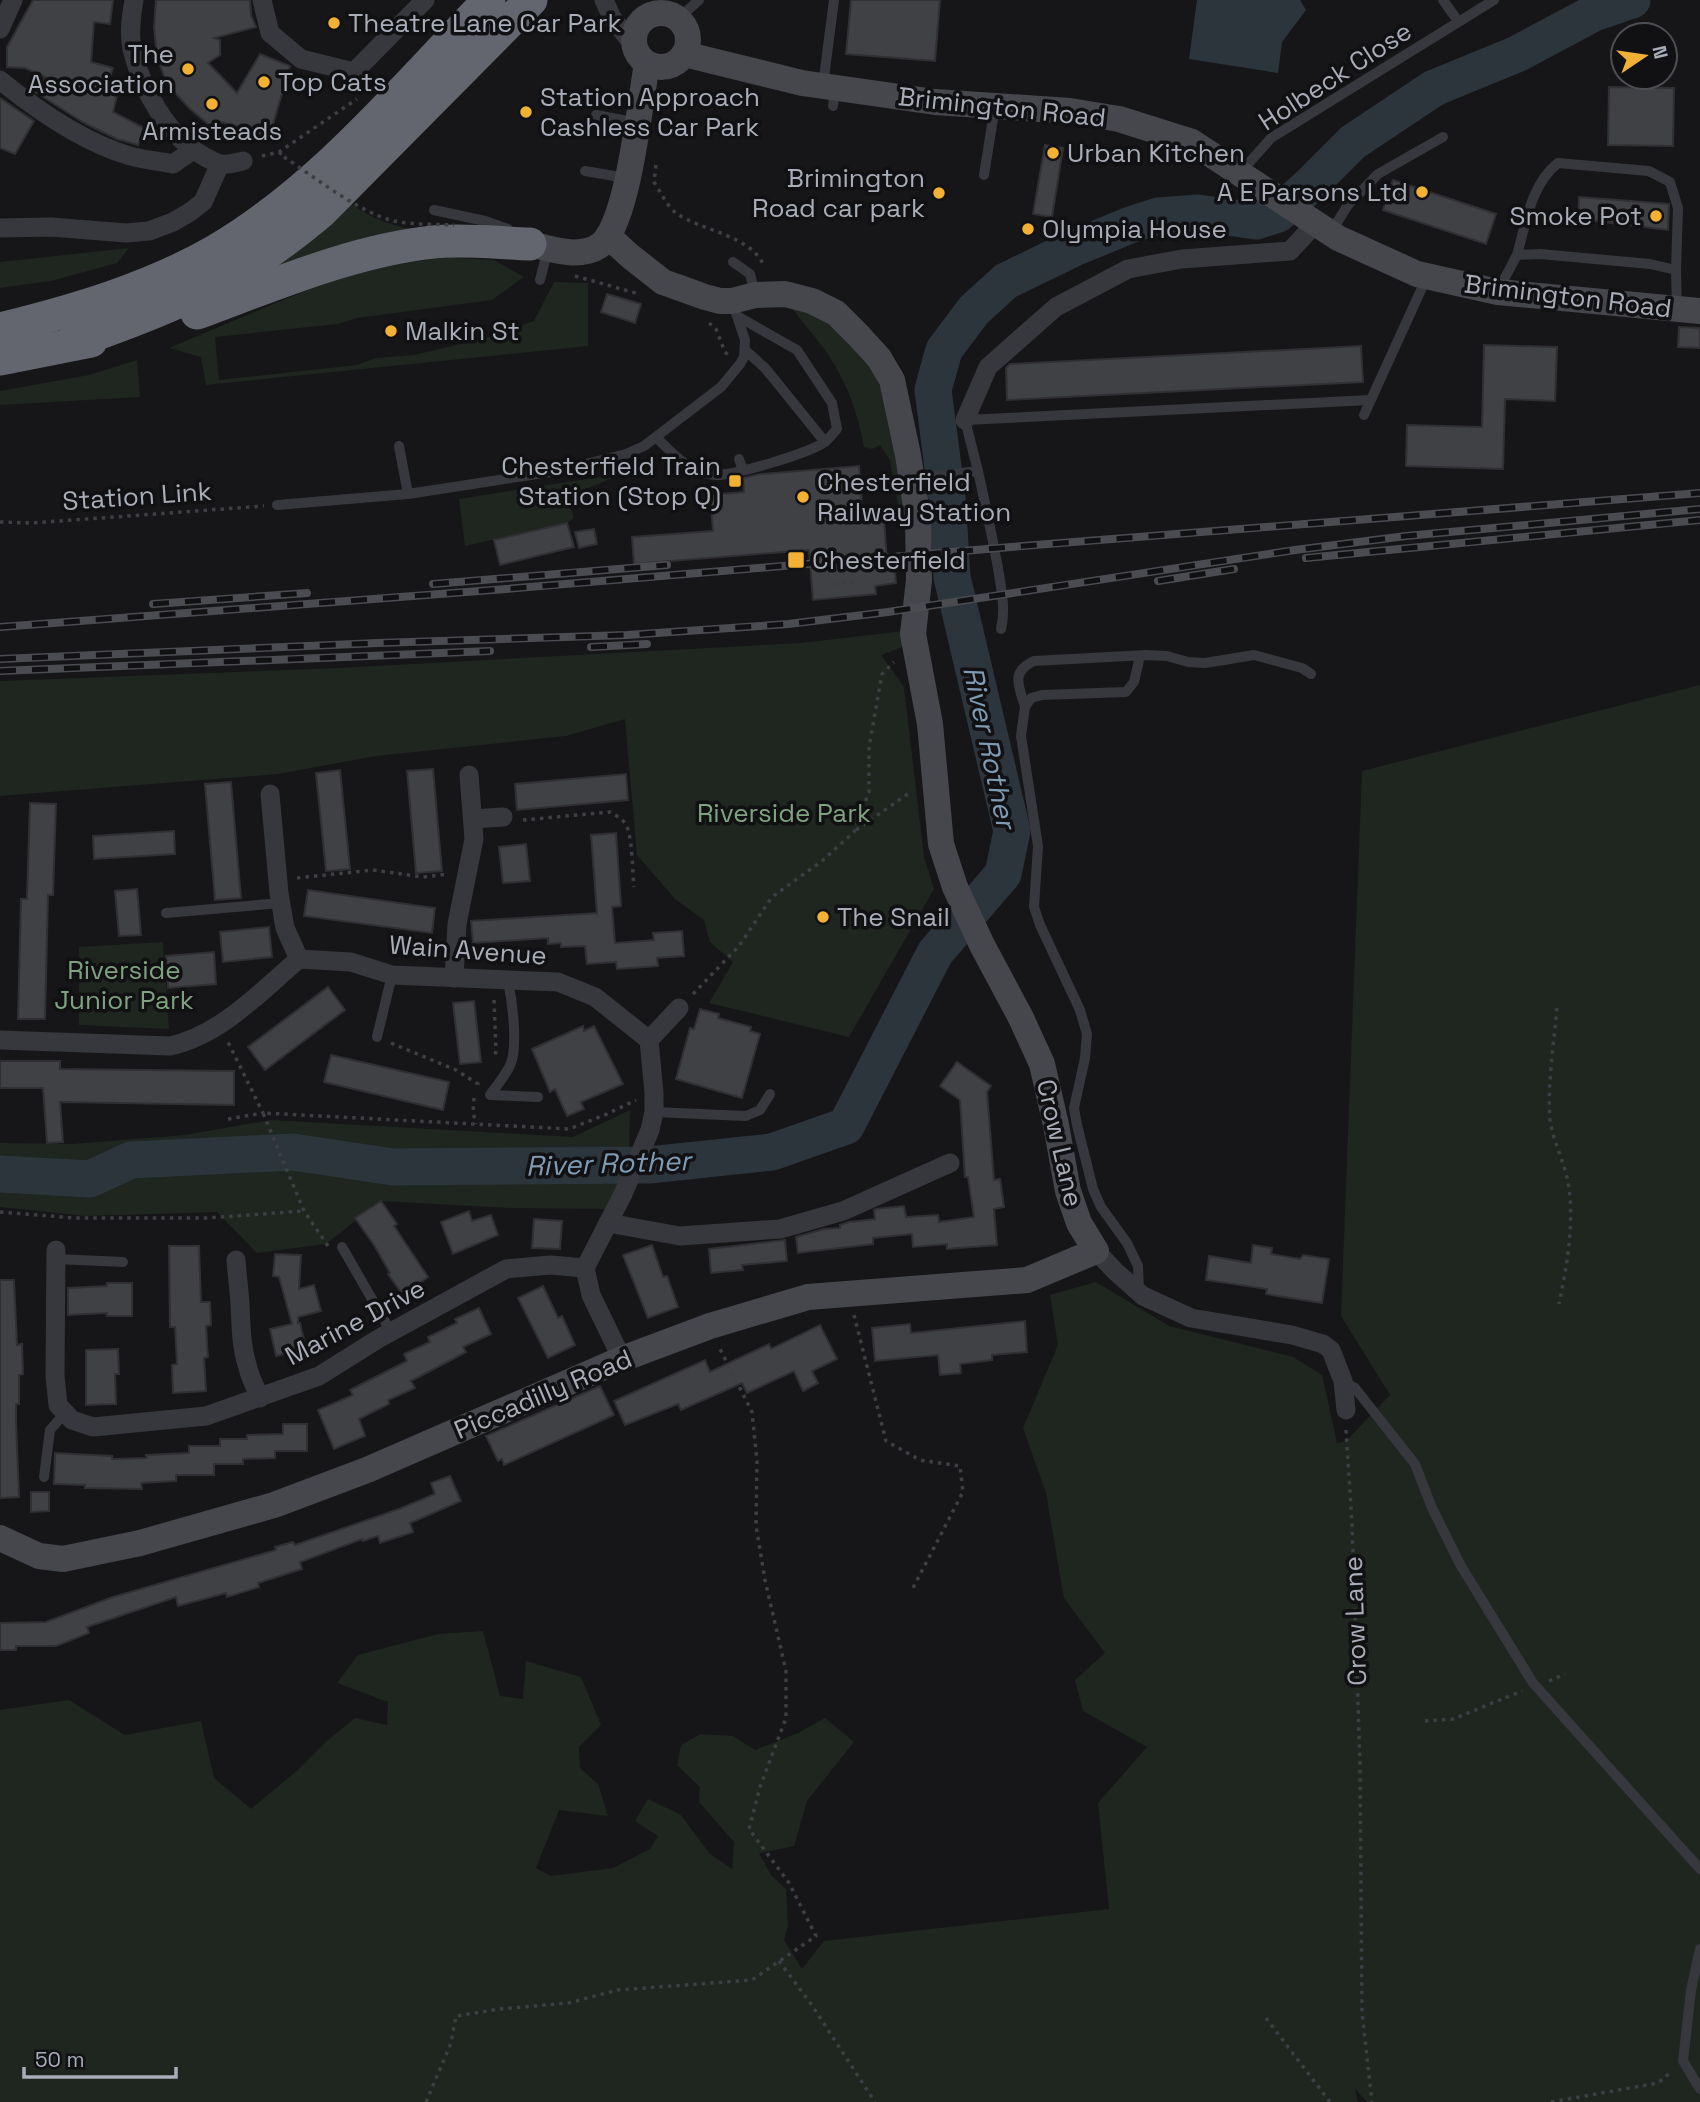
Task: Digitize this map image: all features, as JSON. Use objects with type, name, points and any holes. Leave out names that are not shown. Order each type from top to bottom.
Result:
[{"type":"highway","points":[[0,329],[85,305],[179,270],[256,225],[336,159],[489,0]]},
{"type":"highway","points":[[69,344],[131,322],[209,287],[245,268],[294,234],[322,211],[531,0]]},
{"type":"highway","points":[[0,359],[69,344],[135,334],[313,270],[388,248],[436,242],[540,260]]},
{"type":"street","points":[[0,29],[13,0]]},
{"type":"street","points":[[134,0],[130,29],[139,72],[149,94],[174,132],[192,150],[220,164],[243,161]]},
{"type":"street","points":[[262,0],[270,33],[301,59],[345,76],[354,72],[425,0]]},
{"type":"street","points":[[540,260],[599,246],[613,226],[638,123],[640,54],[634,33],[639,24],[646,17],[664,11],[684,26],[688,45],[677,62],[668,67],[657,68],[640,54],[612,18],[604,0]]},
{"type":"street","name":"Brimington Road","points":[[684,54],[802,83],[830,93],[1070,111],[1119,119],[1192,142],[1323,228],[1394,265],[1428,276],[1498,292],[1688,309]]},
{"type":"street","points":[[0,80],[52,118],[90,141],[131,157],[173,164],[192,150]]},
{"type":"street","points":[[0,228],[51,227],[127,233],[149,231],[173,222],[203,202],[220,164]]},
{"type":"street","name":"Crow Lane","points":[[613,226],[630,256],[663,282],[720,301],[797,296],[812,301],[836,313],[879,358],[892,380],[917,478],[919,580],[913,624],[930,724],[941,844],[954,887],[1042,1064],[1068,1191],[1079,1223],[1096,1251],[1139,1293],[1191,1318],[1292,1335],[1323,1344],[1331,1350],[1343,1381],[1346,1410]]},
{"type":"street","points":[[965,421],[989,367],[1056,307],[1128,269],[1182,259],[1290,251],[1323,228]]},
{"type":"street","points":[[454,978],[457,924],[474,839],[469,775]]},
{"type":"street","points":[[0,1040],[170,1046],[185,1043],[220,1024],[299,959],[285,928],[277,879],[270,794]]},
{"type":"street","points":[[473,820],[510,819]]},
{"type":"street","name":"Wain Avenue","points":[[299,959],[351,962],[392,975],[558,982],[595,997],[649,1040]]},
{"type":"street","points":[[622,1359],[592,1295],[585,1268],[623,1194],[653,1112],[649,1040],[679,1008]]},
{"type":"street","points":[[608,1223],[680,1236],[780,1229],[843,1211],[950,1163]]},
{"type":"street","name":"Piccadilly Road","points":[[0,1538],[39,1556],[63,1559],[139,1543],[260,1508],[367,1470],[622,1359],[710,1326],[808,1297],[1027,1280],[1096,1251]]},
{"type":"street","points":[[56,1254],[55,1376],[58,1405],[65,1413]]},
{"type":"street","points":[[236,1260],[243,1345],[248,1369],[260,1398]]},
{"type":"street","name":"Marine Drive","points":[[65,1413],[72,1420],[93,1427],[206,1416],[319,1376],[391,1332],[506,1269],[550,1265],[585,1268]]},
{"type":"lane","points":[[664,11],[699,0]]},
{"type":"lane","points":[[830,93],[834,0]]},
{"type":"lane","points":[[1443,0],[1458,22]]},
{"type":"lane","name":"Holbeck Close","points":[[1240,173],[1271,138],[1494,0]]},
{"type":"lane","points":[[984,174],[995,106]]},
{"type":"lane","points":[[596,115],[638,123]]},
{"type":"lane","points":[[1323,228],[1378,174],[1443,137]]},
{"type":"lane","points":[[1498,292],[1517,254],[1530,207],[1546,173],[1558,163],[1613,167],[1649,171],[1670,182],[1678,208],[1676,270],[1688,309]]},
{"type":"lane","points":[[585,171],[626,178]]},
{"type":"lane","points":[[433,210],[516,232],[540,260]]},
{"type":"lane","points":[[1517,254],[1650,264],[1676,270]]},
{"type":"lane","points":[[277,505],[408,494],[557,471],[626,454],[644,446],[722,387],[740,365],[745,350],[750,274],[733,262]]},
{"type":"lane","points":[[1364,415],[1428,276]]},
{"type":"lane","points":[[657,438],[687,466],[715,475],[743,470],[805,451],[825,442],[837,429],[832,403],[797,350],[749,301]]},
{"type":"lane","points":[[745,350],[765,368],[825,442]]},
{"type":"lane","points":[[1001,629],[1004,615],[1000,580],[989,517],[975,471],[965,421],[1370,400]]},
{"type":"lane","points":[[399,446],[408,494]]},
{"type":"lane","points":[[739,459],[743,470]]},
{"type":"lane","points":[[917,478],[975,471]]},
{"type":"lane","points":[[1139,1293],[1138,1266],[1127,1243],[1101,1208],[1077,1125],[1074,1108],[1085,1058],[1087,1034],[1080,1010],[1040,925],[1034,906],[1038,846],[1021,736],[1025,707],[1018,680],[1019,672],[1034,661],[1167,656],[1205,663],[1254,655],[1302,668],[1311,674]]},
{"type":"lane","points":[[1025,707],[1031,698],[1042,695],[1126,692],[1134,682],[1140,656]]},
{"type":"lane","points":[[166,913],[281,903]]},
{"type":"lane","points":[[377,1037],[392,975]]},
{"type":"lane","points":[[501,980],[512,1003],[513,1043],[511,1063],[490,1095],[538,1097]]},
{"type":"lane","points":[[653,1112],[746,1116],[760,1110],[770,1094]]},
{"type":"lane","points":[[342,1247],[391,1332]]},
{"type":"lane","points":[[56,1254],[123,1262]]},
{"type":"lane","points":[[1343,1381],[1355,1388],[1415,1464],[1432,1508],[1461,1566],[1536,1686],[1700,1869]]},
{"type":"lane","points":[[44,1477],[50,1430],[65,1413]]},
{"type":"lane","points":[[1700,1948],[1691,1990],[1683,2061],[1700,2089]]},
{"type":"path","points":[[279,152],[284,158],[359,206],[381,216],[410,223],[454,225]]},
{"type":"path","points":[[658,155],[654,182],[675,212],[743,244],[762,261],[749,301]]},
{"type":"path","points":[[540,260],[650,297]]},
{"type":"path","points":[[707,321],[716,329],[725,352],[740,365]]},
{"type":"path","points":[[819,485],[821,514]]},
{"type":"path","name":"Station Link","points":[[0,522],[32,523],[277,505]]},
{"type":"path","points":[[834,584],[854,582]]},
{"type":"path","points":[[854,832],[869,792],[869,747],[882,674],[905,649],[915,648]]},
{"type":"path","points":[[679,1008],[739,946],[772,897],[822,861],[854,832],[934,775]]},
{"type":"path","points":[[510,819],[610,812],[618,816],[625,823],[629,834],[634,887]]},
{"type":"path","points":[[277,879],[373,870],[424,877],[468,872]]},
{"type":"path","points":[[494,1063],[501,980]]},
{"type":"path","points":[[1557,1008],[1550,1120],[1568,1181],[1571,1219],[1559,1304]]},
{"type":"path","points":[[0,1212],[75,1218],[194,1218],[304,1211],[268,1123],[220,1024]]},
{"type":"path","points":[[377,1037],[456,1070],[478,1084]]},
{"type":"path","points":[[476,1124],[474,1105],[478,1084],[483,1079]]},
{"type":"path","points":[[228,1119],[263,1114],[569,1129],[621,1106],[653,1112]]},
{"type":"path","points":[[848,1292],[886,1441],[920,1460],[960,1466],[963,1492],[913,1588]]},
{"type":"path","points":[[426,2102],[451,2043],[456,2017],[500,2008],[568,2003],[618,1990],[752,1980],[816,1936],[789,1883],[749,1829],[760,1787],[786,1717],[786,1671],[756,1527],[757,1461],[752,1412],[710,1326]]},
{"type":"path","name":"Crow Lane","points":[[1346,1410],[1360,1765],[1362,2012],[1372,2102]]},
{"type":"path","points":[[1425,1721],[1453,1719],[1536,1686]]},
{"type":"path","points":[[779,1961],[811,2004],[875,2102]]},
{"type":"path","points":[[1266,2018],[1330,2102]]},
{"type":"path","points":[[1551,2102],[1658,2083],[1683,2061]]},
{"type":"green space","points":[[347,201],[383,221],[424,233],[252,284]]},
{"type":"green space","points":[[129,248],[117,263],[51,281],[0,288],[0,262]]},
{"type":"green space","points":[[438,257],[494,260],[524,277],[492,300],[357,318],[337,324],[215,337],[219,380],[357,365],[376,358],[414,355],[482,339],[534,321],[554,282],[588,283],[588,346],[206,385],[201,357],[169,348],[365,268]]},
{"type":"green space","points":[[798,301],[839,328],[872,366],[885,399],[892,431],[905,517],[900,516],[890,460],[880,445],[872,449],[864,447],[854,407],[844,382],[822,346],[794,311]]},
{"type":"green space","points":[[137,360],[140,397],[0,405],[0,391],[89,375]]},
{"type":"green space","points":[[624,473],[567,497],[574,518],[567,523],[465,546],[459,499]]},
{"type":"green space","name":"Riverside Park","points":[[904,631],[905,646],[881,655],[904,687],[924,857],[934,889],[849,1037],[709,1003],[733,962],[710,942],[704,920],[675,899],[637,855],[625,719],[566,736],[376,756],[278,774],[0,796],[0,681],[338,668],[801,643]]},
{"type":"green space","points":[[1700,685],[1700,2102],[1367,2102],[1355,2089],[1358,2102],[0,2102],[0,1710],[69,1700],[125,1735],[201,1721],[214,1778],[251,1809],[355,1718],[387,1725],[388,1702],[337,1683],[358,1655],[438,1634],[483,1631],[500,1696],[523,1699],[526,1661],[581,1677],[601,1725],[579,1747],[580,1768],[598,1784],[608,1816],[559,1810],[536,1868],[551,1876],[613,1868],[650,1849],[658,1836],[635,1821],[648,1799],[681,1815],[710,1854],[732,1869],[734,1842],[699,1802],[700,1787],[677,1765],[681,1745],[701,1734],[733,1736],[755,1750],[798,1733],[825,1718],[854,1742],[807,1801],[794,1846],[759,1853],[771,1875],[786,1889],[788,1926],[784,1940],[802,1969],[824,1941],[1109,1909],[1098,1803],[1147,1747],[1083,1711],[1075,1680],[1105,1653],[1064,1598],[1046,1493],[1023,1428],[1058,1345],[1050,1295],[1096,1282],[1169,1326],[1293,1357],[1322,1375],[1337,1443],[1346,1441],[1390,1395],[1341,1316],[1362,771]]},
{"type":"green space","name":"Riverside Junior Park","points":[[163,942],[169,1029],[79,1025],[79,947]]},
{"type":"green space","points":[[630,1110],[629,1153],[607,1209],[511,1208],[381,1201],[326,1244],[257,1253],[217,1212],[85,1216],[0,1207],[0,1143],[72,1144],[185,1135],[271,1120],[573,1137]]},
{"type":"shaded area","points":[[1197,0],[1300,0],[1306,10],[1282,42],[1278,73],[1189,59]]},
{"type":"building","points":[[33,0],[113,0],[110,24],[94,22],[91,62],[113,68],[106,89],[117,95],[113,112],[144,128],[138,145],[117,139],[84,123],[35,92],[45,77],[25,68],[7,67],[7,47]]},
{"type":"building","points":[[156,0],[250,0],[251,15],[256,27],[214,38],[220,40],[220,55],[208,63],[237,93],[260,54],[290,66],[269,138],[221,122],[215,130],[189,108],[167,84],[157,57],[154,27]]},
{"type":"building","points":[[851,0],[940,0],[935,61],[846,54]]},
{"type":"building","points":[[1609,87],[1609,91],[1674,91],[1673,146],[1608,145]]},
{"type":"building","points":[[0,98],[34,121],[15,154],[0,148]]},
{"type":"building","points":[[1045,145],[1063,148],[1052,217],[1033,214]]},
{"type":"building","points":[[1393,180],[1496,214],[1486,244],[1383,210]]},
{"type":"building","points":[[1579,197],[1669,204],[1668,230],[1578,219]]},
{"type":"building","points":[[607,294],[641,304],[635,323],[601,312]]},
{"type":"building","points":[[1679,327],[1700,328],[1700,348],[1678,347]]},
{"type":"building","points":[[1484,345],[1557,347],[1555,401],[1505,399],[1503,469],[1406,466],[1407,425],[1482,427]]},
{"type":"building","points":[[1361,346],[1363,382],[1007,400],[1006,368],[1010,364]]},
{"type":"building","points":[[859,466],[863,520],[884,519],[887,560],[894,560],[896,583],[875,586],[876,594],[813,600],[809,550],[634,564],[632,537],[713,531],[710,495],[744,492],[743,478],[761,474]]},
{"type":"building","points":[[567,523],[574,547],[500,565],[494,540]]},
{"type":"building","points":[[594,529],[597,544],[579,548],[575,532]]},
{"type":"building","points":[[433,769],[442,871],[416,873],[407,771]]},
{"type":"building","points":[[340,770],[350,869],[326,871],[316,773]]},
{"type":"building","points":[[626,774],[628,800],[517,810],[515,784]]},
{"type":"building","points":[[231,782],[241,898],[215,900],[205,784]]},
{"type":"building","points":[[30,803],[56,804],[53,895],[48,895],[45,1019],[18,1019],[21,899],[27,899]]},
{"type":"building","points":[[174,831],[175,854],[94,859],[93,836]]},
{"type":"building","points":[[616,833],[621,906],[612,907],[615,943],[654,940],[653,933],[682,931],[684,956],[657,958],[658,966],[617,969],[616,962],[587,964],[585,946],[561,947],[561,943],[548,944],[548,938],[473,943],[471,921],[597,913],[591,835]]},
{"type":"building","points":[[526,844],[530,881],[503,883],[499,847]]},
{"type":"building","points":[[137,889],[141,935],[119,936],[115,891]]},
{"type":"building","points":[[308,890],[435,908],[432,933],[304,916]]},
{"type":"building","points":[[269,927],[272,957],[223,962],[220,932]]},
{"type":"building","points":[[214,952],[216,984],[168,988],[166,956]]},
{"type":"building","points":[[328,987],[345,1010],[265,1070],[248,1047]]},
{"type":"building","points":[[474,1001],[481,1062],[460,1064],[453,1003]]},
{"type":"building","points":[[700,1009],[719,1014],[718,1018],[751,1027],[750,1031],[760,1034],[742,1098],[676,1079],[690,1028],[694,1029]]},
{"type":"building","points":[[583,1026],[584,1031],[594,1026],[623,1084],[581,1102],[584,1109],[567,1116],[555,1089],[550,1092],[532,1049]]},
{"type":"building","points":[[331,1055],[449,1082],[443,1110],[324,1082]]},
{"type":"building","points":[[0,1061],[60,1061],[60,1069],[234,1071],[234,1105],[60,1102],[63,1142],[47,1143],[43,1088],[0,1088]]},
{"type":"building","points":[[957,1062],[991,1086],[987,1092],[994,1180],[1000,1179],[1004,1207],[994,1209],[997,1245],[947,1249],[947,1244],[913,1247],[912,1234],[873,1238],[873,1244],[798,1253],[796,1237],[824,1229],[840,1228],[840,1225],[849,1222],[875,1219],[876,1209],[904,1206],[906,1217],[938,1215],[939,1222],[974,1217],[968,1177],[965,1177],[960,1100],[940,1086]]},
{"type":"building","points":[[381,1201],[428,1277],[403,1295],[355,1218]]},
{"type":"building","points":[[469,1211],[472,1221],[491,1215],[498,1235],[453,1254],[441,1222]]},
{"type":"building","points":[[534,1219],[562,1221],[560,1249],[532,1248]]},
{"type":"building","points":[[785,1240],[787,1261],[742,1265],[743,1270],[711,1273],[709,1249]]},
{"type":"building","points":[[652,1245],[663,1277],[667,1276],[678,1307],[648,1318],[623,1255]]},
{"type":"building","points":[[1253,1245],[1272,1248],[1271,1254],[1300,1259],[1303,1255],[1329,1259],[1322,1303],[1266,1294],[1267,1289],[1206,1280],[1209,1256],[1251,1263]]},
{"type":"building","points":[[169,1246],[199,1246],[201,1302],[210,1302],[211,1325],[206,1326],[208,1357],[204,1358],[206,1391],[173,1393],[172,1365],[177,1364],[175,1327],[170,1327]]},
{"type":"building","points":[[275,1254],[301,1255],[299,1289],[314,1285],[321,1311],[298,1317],[306,1349],[276,1356],[270,1329],[292,1324],[279,1277],[273,1276]]},
{"type":"building","points":[[0,1280],[14,1280],[17,1345],[22,1344],[23,1374],[19,1375],[19,1404],[16,1404],[19,1497],[0,1498]]},
{"type":"building","points":[[107,1283],[132,1283],[132,1316],[107,1316],[107,1313],[68,1315],[68,1288],[107,1286]]},
{"type":"building","points":[[543,1286],[558,1318],[562,1316],[575,1345],[548,1358],[518,1298]]},
{"type":"building","points":[[479,1308],[491,1334],[463,1347],[466,1352],[411,1381],[415,1388],[388,1400],[389,1404],[359,1419],[365,1436],[334,1449],[318,1410],[353,1395],[350,1390],[407,1361],[404,1354],[430,1342],[428,1337],[457,1323],[455,1319]]},
{"type":"building","points":[[1025,1321],[1027,1352],[992,1355],[992,1360],[960,1364],[961,1373],[940,1375],[938,1355],[875,1361],[872,1328],[910,1324],[911,1333]]},
{"type":"building","points":[[820,1325],[837,1359],[812,1371],[818,1383],[803,1391],[794,1371],[747,1393],[742,1383],[681,1410],[678,1404],[625,1425],[614,1401],[705,1360],[710,1372],[769,1344],[771,1349]]},
{"type":"building","points":[[118,1349],[116,1404],[86,1405],[86,1350]]},
{"type":"building","points":[[600,1386],[614,1415],[504,1465],[502,1459],[498,1461],[486,1436]]},
{"type":"building","points":[[283,1424],[307,1424],[307,1451],[275,1451],[275,1458],[243,1459],[243,1464],[214,1464],[214,1475],[176,1475],[176,1481],[141,1483],[142,1489],[85,1488],[85,1485],[54,1484],[55,1453],[112,1456],[112,1459],[189,1453],[189,1446],[220,1446],[220,1439],[247,1439],[247,1435],[283,1434]]},
{"type":"building","points":[[450,1476],[461,1501],[410,1523],[413,1532],[380,1543],[378,1536],[363,1541],[362,1539],[300,1562],[302,1569],[258,1583],[259,1587],[227,1597],[226,1593],[178,1606],[176,1597],[87,1627],[89,1633],[56,1646],[16,1646],[16,1650],[0,1650],[0,1623],[46,1622],[113,1597],[276,1550],[275,1547],[293,1542],[295,1545],[435,1494],[431,1483]]},
{"type":"building","points":[[31,1492],[49,1492],[49,1511],[31,1512]]},
{"type":"waterway","name":"River Rother","points":[[0,1174],[90,1179],[131,1160],[293,1152],[393,1167],[649,1165],[772,1152],[846,1126],[935,953],[1003,874],[1012,831],[952,577],[947,498],[933,390],[944,350],[974,310],[1006,281],[1074,248],[1158,216],[1198,213],[1256,221],[1278,214],[1353,142],[1434,88],[1517,54],[1594,13],[1632,0]]},
{"type":"railway","points":[[0,627],[1700,493]]},
{"type":"railway","points":[[0,659],[627,635],[788,624],[888,612],[1295,550],[1406,536],[1700,509]]},
{"type":"railway","points":[[1306,558],[1700,520]]},
{"type":"railway","points":[[433,584],[667,565]]},
{"type":"railway","points":[[1158,581],[1234,569]]},
{"type":"railway","points":[[153,604],[307,593]]},
{"type":"railway","points":[[591,647],[647,644]]},
{"type":"railway","points":[[0,671],[490,651]]},
{"type":"place","name":"Theatre Lane Car Park","points":[[334,23]]},
{"type":"place","name":"The Association","points":[[188,69]]},
{"type":"place","name":"Top Cats","points":[[264,82]]},
{"type":"place","name":"Armisteads","points":[[212,104]]},
{"type":"place","name":"Station Approach Cashless Car Park","points":[[526,112]]},
{"type":"place","name":"Urban Kitchen","points":[[1053,153]]},
{"type":"place","name":"A E Parsons Ltd","points":[[1422,192]]},
{"type":"place","name":"Brimington Road car park","points":[[939,193]]},
{"type":"place","name":"Smoke Pot","points":[[1656,216]]},
{"type":"place","name":"Olympia House","points":[[1028,229]]},
{"type":"place","name":"Malkin St","points":[[391,331]]},
{"type":"place","name":"Chesterfield Train Station (Stop Q)","points":[[735,481]]},
{"type":"place","name":"Chesterfield Railway Station","points":[[803,497]]},
{"type":"place","name":"Chesterfield","points":[[796,560]]},
{"type":"place","name":"The Snail","points":[[823,917]]}]
